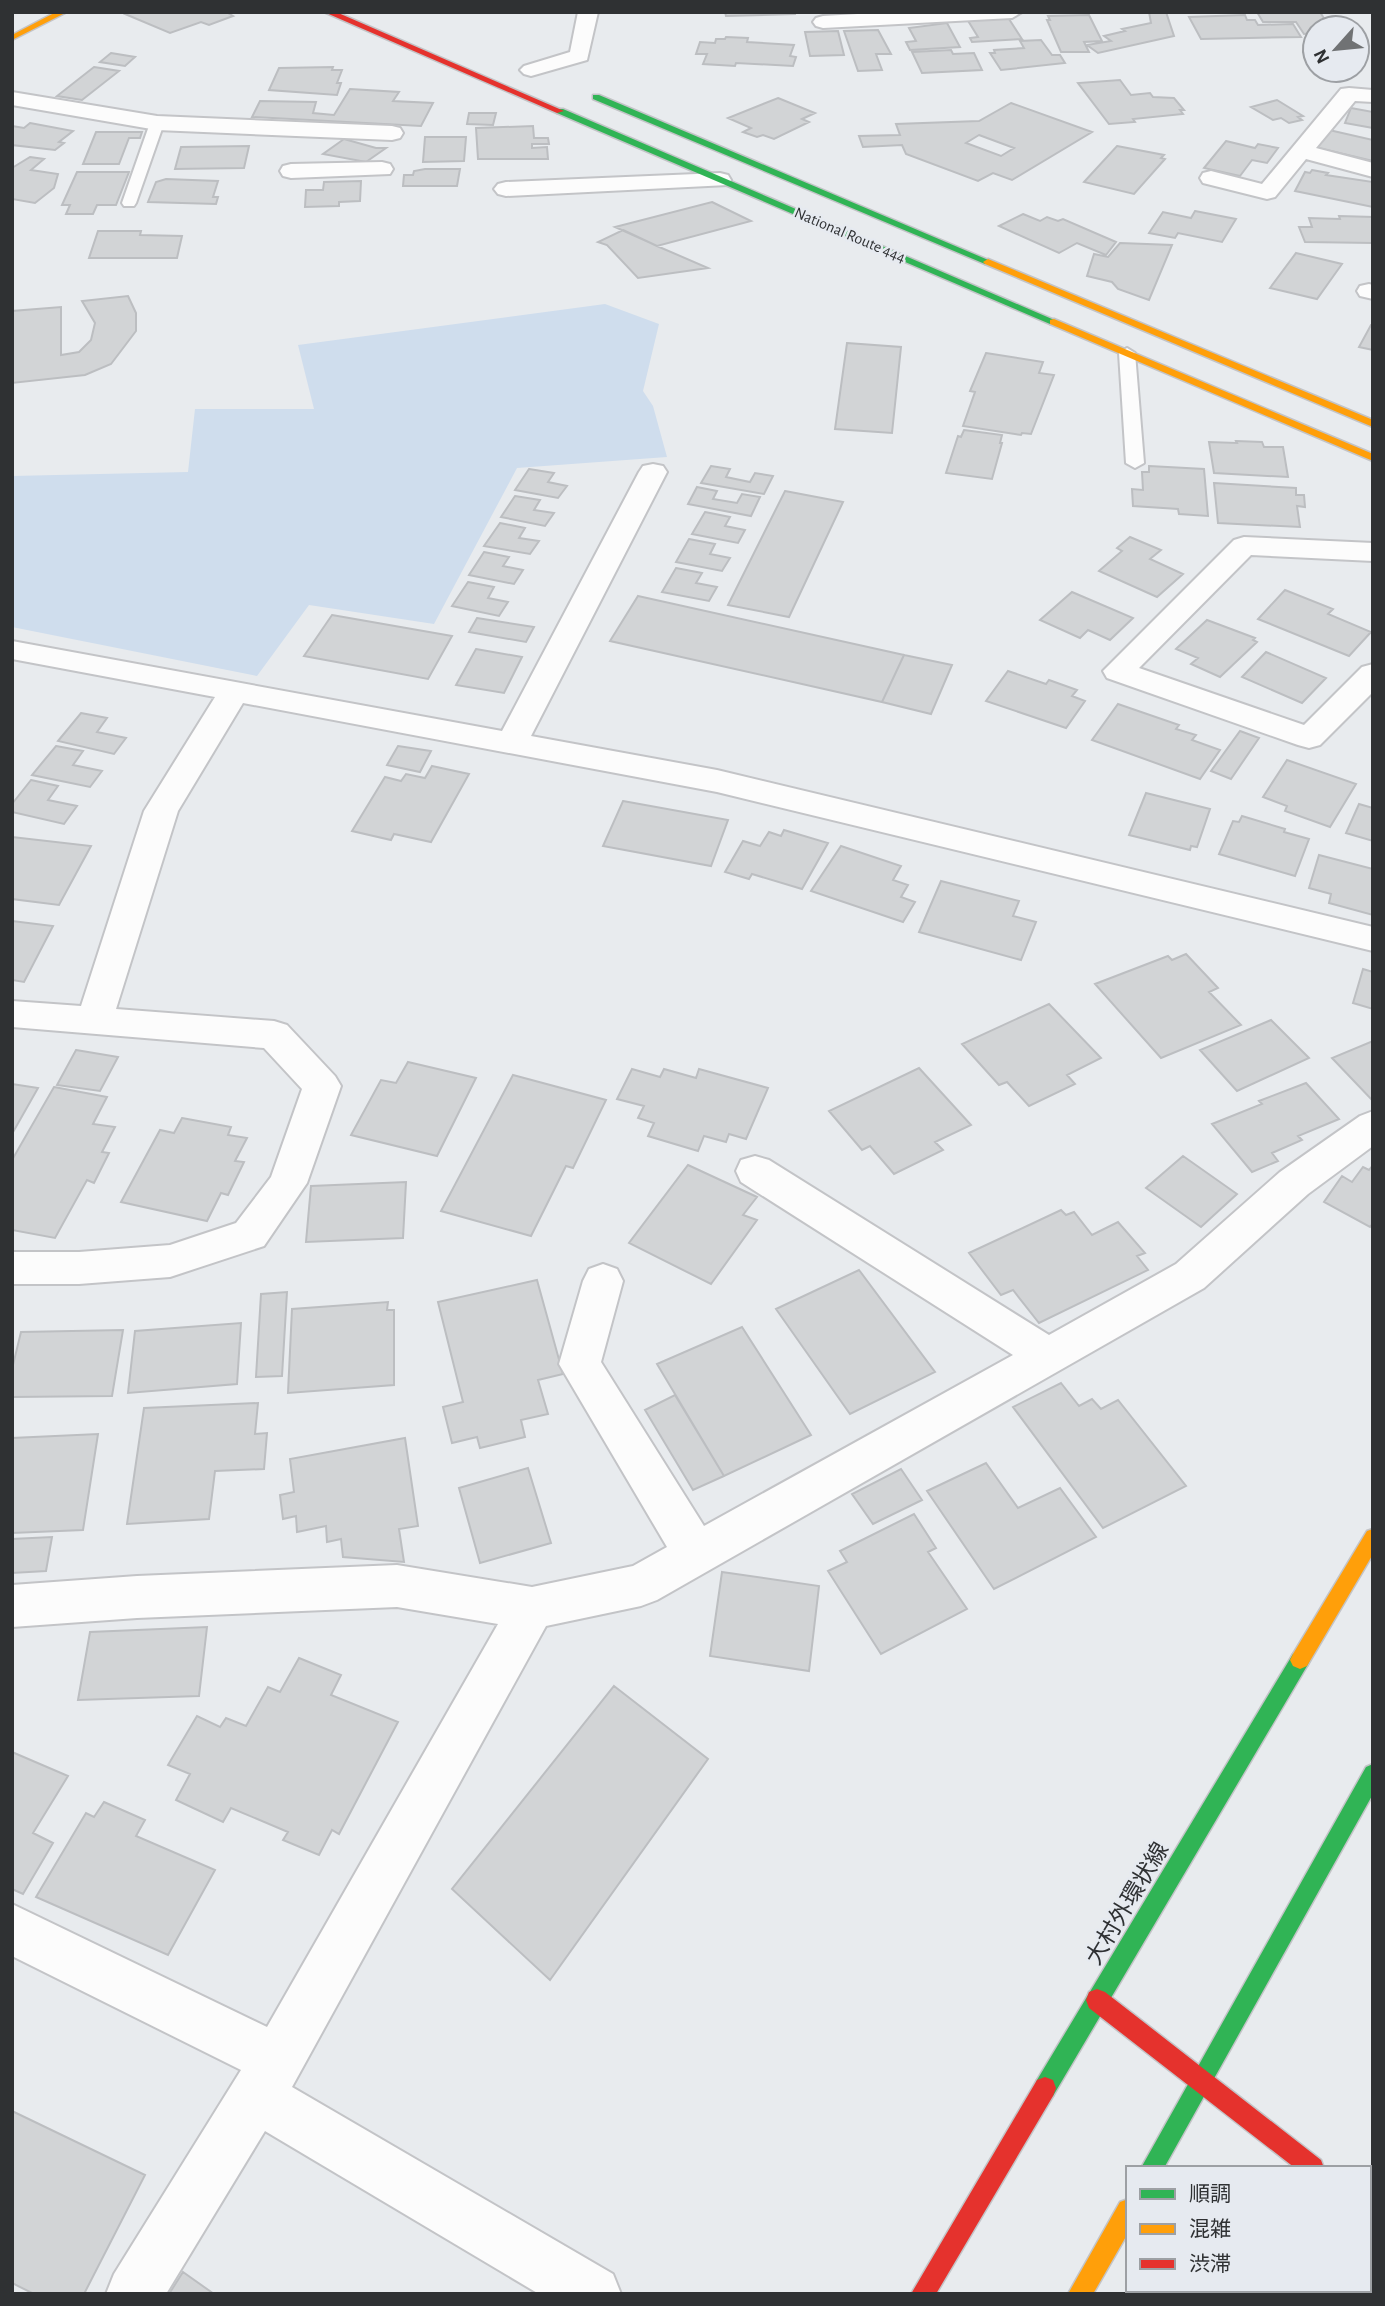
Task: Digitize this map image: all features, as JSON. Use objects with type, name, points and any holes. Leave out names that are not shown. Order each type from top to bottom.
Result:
[{"type":"main road","points":[[12,38],[63,12]]},
{"type":"main road","name":"National Route 444","points":[[328,12],[1373,458]]},
{"type":"main road","points":[[525,68],[556,81]]},
{"type":"main road","name":"National Route 444","points":[[582,92],[1373,424]]},
{"type":"main road","name":"大村外環状線","points":[[923,2294],[1373,1537]]},
{"type":"main road","points":[[1153,2166],[1373,1774]]},
{"type":"main road","points":[[1097,2000],[1310,2166]]},
{"type":"main road","points":[[1080,2294],[1126,2214]]},
{"type":"street","points":[[525,68],[580,56],[588,12]]},
{"type":"street","points":[[823,22],[1012,12]]},
{"type":"street","points":[[1211,178],[1267,192],[1349,94],[1373,96]]},
{"type":"street","points":[[12,98],[157,123],[392,133]]},
{"type":"street","points":[[304,129],[289,179],[382,169]]},
{"type":"street","points":[[1301,151],[1373,170]]},
{"type":"street","points":[[506,189],[720,180]]},
{"type":"street","points":[[511,743],[653,472]]},
{"type":"street","points":[[1373,552],[1244,546],[1118,671],[1309,738],[1373,674]]},
{"type":"street","points":[[12,650],[717,781],[1373,939]]},
{"type":"street","points":[[95,1019],[161,811],[234,692]]},
{"type":"street","points":[[12,1014],[274,1035],[322,1086],[288,1184],[250,1235],[170,1261],[79,1268],[12,1268]]},
{"type":"street","points":[[12,1606],[137,1597],[397,1586],[532,1608],[641,1585],[1190,1276],[1294,1183],[1373,1126]]},
{"type":"street","points":[[755,1171],[1049,1356]]},
{"type":"street","points":[[603,1281],[580,1364],[696,1554]]},
{"type":"street","points":[[134,2294],[267,2078],[532,1608]]},
{"type":"street","points":[[12,1929],[267,2078],[593,2294]]},
{"type":"lane","points":[[129,203],[157,123]]},
{"type":"lane","points":[[1127,353],[1135,463]]},
{"type":"shaded area","points":[[605,304],[659,324],[643,391],[653,406],[667,457],[517,468],[434,624],[309,605],[257,676],[12,627],[12,476],[188,472],[195,409],[314,409],[298,345]]},
{"type":"building","points":[[226,12],[233,16],[209,25],[201,22],[170,33],[125,14]]},
{"type":"building","points":[[725,12],[795,12],[795,14],[726,16]]},
{"type":"building","points":[[1149,12],[1166,12],[1174,36],[1098,53],[1087,45],[1111,41],[1104,36],[1151,23]]},
{"type":"building","points":[[1257,12],[1321,14],[1301,14],[1301,30],[1296,22],[1263,22]]},
{"type":"building","points":[[1089,15],[1102,41],[1084,42],[1089,52],[1061,52],[1047,20],[1050,20],[1048,16]]},
{"type":"building","points":[[1245,15],[1247,20],[1255,20],[1258,25],[1293,24],[1301,37],[1201,39],[1189,17]]},
{"type":"building","points":[[1007,16],[1022,39],[972,42],[970,38],[978,37],[967,19]]},
{"type":"building","points":[[947,23],[960,47],[910,50],[906,42],[916,41],[909,28]]},
{"type":"building","points":[[878,30],[891,54],[876,54],[882,70],[858,71],[844,31]]},
{"type":"building","points":[[838,31],[844,55],[810,56],[805,32]]},
{"type":"building","points":[[748,38],[747,42],[794,45],[790,56],[796,57],[793,66],[703,64],[707,54],[696,54],[700,42],[715,43],[716,39]]},
{"type":"building","points":[[1041,40],[1052,55],[1060,55],[1065,63],[1001,70],[990,53],[995,53],[994,50],[1024,48],[1020,41]]},
{"type":"building","points":[[951,50],[953,54],[974,53],[982,70],[922,73],[912,52]]},
{"type":"building","points":[[111,53],[135,57],[125,66],[100,62]]},
{"type":"building","points":[[94,67],[119,71],[82,100],[57,96]]},
{"type":"building","points":[[333,67],[332,70],[342,70],[337,83],[341,83],[337,95],[269,90],[279,68]]},
{"type":"building","points":[[1120,80],[1131,95],[1150,93],[1153,97],[1174,98],[1184,110],[1180,110],[1183,114],[1109,124],[1078,83]]},
{"type":"building","points":[[350,89],[399,92],[393,101],[433,103],[421,126],[252,117],[260,101],[316,102],[313,113],[334,115]]},
{"type":"building","points":[[778,98],[815,113],[802,119],[809,122],[774,139],[743,132],[751,128],[728,118]]},
{"type":"building","points":[[1277,100],[1303,116],[1298,117],[1302,120],[1289,123],[1281,118],[1273,120],[1251,107]]},
{"type":"building","points":[[1011,103],[1092,132],[1012,180],[993,173],[978,181],[906,154],[902,145],[863,147],[859,136],[900,135],[896,124],[979,121]],"holes":[[[979,135],[1014,148],[1001,156],[966,143]]]},
{"type":"building","points":[[1351,108],[1373,112],[1373,128],[1345,123]]},
{"type":"building","points":[[469,113],[496,113],[493,125],[467,124]]},
{"type":"building","points":[[30,123],[73,131],[59,142],[64,143],[55,150],[12,145],[12,126],[24,128]]},
{"type":"building","points":[[533,126],[534,138],[548,138],[549,144],[532,144],[532,148],[547,147],[548,159],[478,159],[476,128]]},
{"type":"building","points":[[1329,130],[1373,140],[1373,161],[1314,147]]},
{"type":"building","points":[[96,132],[142,132],[140,138],[129,138],[119,164],[83,164]]},
{"type":"building","points":[[425,137],[466,137],[464,161],[423,162]]},
{"type":"building","points":[[344,139],[386,148],[366,162],[323,154]]},
{"type":"building","points":[[1226,141],[1255,148],[1258,144],[1278,148],[1267,163],[1252,160],[1240,176],[1204,168]]},
{"type":"building","points":[[249,146],[244,168],[175,169],[181,147]]},
{"type":"building","points":[[1117,146],[1164,155],[1161,158],[1165,159],[1134,194],[1084,182]]},
{"type":"building","points":[[30,157],[44,159],[31,170],[58,174],[54,188],[35,203],[12,199],[12,168]]},
{"type":"building","points":[[460,169],[457,186],[403,186],[404,175],[413,175],[414,171]]},
{"type":"building","points":[[1312,170],[1328,173],[1326,175],[1373,182],[1373,207],[1295,191],[1305,172],[1310,173]]},
{"type":"building","points":[[77,172],[129,172],[116,205],[97,205],[93,214],[66,214],[70,205],[62,205]]},
{"type":"building","points":[[166,179],[218,181],[213,197],[218,197],[216,204],[148,202],[156,182]]},
{"type":"building","points":[[361,181],[360,201],[339,202],[339,206],[305,207],[306,190],[323,190],[324,182]]},
{"type":"building","points":[[712,202],[751,221],[657,246],[615,227]]},
{"type":"building","points":[[1195,211],[1236,219],[1222,242],[1178,233],[1175,238],[1149,233],[1163,212],[1191,218]]},
{"type":"building","points":[[1023,214],[1040,221],[1047,217],[1058,221],[1063,219],[1116,242],[1106,255],[1077,243],[1059,253],[999,226]]},
{"type":"building","points":[[1339,216],[1373,217],[1373,243],[1305,242],[1299,227],[1312,227],[1309,218],[1340,219]]},
{"type":"building","points":[[623,230],[708,268],[638,278],[607,245],[598,242]]},
{"type":"building","points":[[98,231],[141,231],[140,235],[182,236],[177,258],[89,258]]},
{"type":"building","points":[[1120,243],[1172,245],[1149,300],[1118,289],[1112,282],[1087,276],[1094,254],[1108,257]]},
{"type":"building","points":[[1296,253],[1342,264],[1317,299],[1270,288]]},
{"type":"building","points":[[128,296],[136,313],[136,331],[111,364],[85,375],[12,383],[12,311],[61,307],[61,355],[79,352],[91,340],[95,323],[82,301]]},
{"type":"building","points":[[1373,325],[1373,350],[1359,347]]},
{"type":"building","points":[[847,343],[901,347],[892,433],[835,429]]},
{"type":"building","points":[[986,353],[1043,362],[1039,373],[1054,375],[1031,434],[1021,435],[963,426],[975,392],[970,391]]},
{"type":"building","points":[[964,430],[1002,435],[992,479],[946,473],[958,436],[961,437]]},
{"type":"building","points":[[1236,441],[1262,442],[1264,447],[1283,447],[1288,477],[1214,473],[1209,442],[1237,443]]},
{"type":"building","points":[[711,466],[730,469],[726,477],[750,482],[755,473],[773,476],[764,494],[701,483]]},
{"type":"building","points":[[1149,466],[1204,469],[1208,516],[1179,514],[1178,509],[1133,506],[1132,489],[1143,490],[1142,472],[1149,472]]},
{"type":"building","points":[[529,469],[554,473],[548,482],[567,486],[558,498],[515,490]]},
{"type":"building","points":[[1214,483],[1296,488],[1296,495],[1304,495],[1305,507],[1297,506],[1300,527],[1218,523]]},
{"type":"building","points":[[697,487],[717,491],[713,499],[737,503],[742,494],[760,497],[751,516],[688,504]]},
{"type":"building","points":[[785,491],[843,502],[789,617],[728,605]]},
{"type":"building","points":[[515,496],[540,500],[534,510],[554,513],[545,526],[501,517]]},
{"type":"building","points":[[705,512],[730,517],[725,526],[745,530],[738,543],[692,534]]},
{"type":"building","points":[[500,523],[525,528],[519,538],[539,541],[530,554],[484,546]]},
{"type":"building","points":[[1130,537],[1161,550],[1150,559],[1183,574],[1157,597],[1099,571],[1122,551],[1117,548]]},
{"type":"building","points":[[689,539],[715,544],[710,554],[730,558],[722,571],[676,562]]},
{"type":"building","points":[[484,552],[509,557],[503,566],[523,570],[514,584],[469,575]]},
{"type":"building","points":[[676,568],[702,573],[696,583],[717,587],[709,601],[662,592]]},
{"type":"building","points":[[468,582],[494,587],[488,598],[508,602],[499,616],[452,606]]},
{"type":"building","points":[[1285,590],[1333,609],[1328,614],[1371,632],[1349,656],[1258,619]]},
{"type":"building","points":[[1072,592],[1133,618],[1110,640],[1088,630],[1080,638],[1040,620]]},
{"type":"building","points":[[638,596],[904,655],[882,702],[610,641]]},
{"type":"building","points":[[332,615],[452,636],[428,679],[304,656]]},
{"type":"building","points":[[477,618],[534,627],[526,642],[469,632]]},
{"type":"building","points":[[1207,620],[1255,638],[1253,640],[1257,642],[1220,677],[1191,664],[1198,658],[1176,649]]},
{"type":"building","points":[[476,649],[522,657],[504,693],[456,685]]},
{"type":"building","points":[[1266,652],[1326,678],[1302,703],[1242,677]]},
{"type":"building","points":[[904,655],[952,665],[931,714],[882,702]]},
{"type":"building","points":[[1008,671],[1046,684],[1049,680],[1077,690],[1072,696],[1085,701],[1066,728],[986,701]]},
{"type":"building","points":[[1118,704],[1179,725],[1176,729],[1196,735],[1192,740],[1220,750],[1200,779],[1092,740]]},
{"type":"building","points":[[81,713],[107,718],[97,732],[126,738],[114,754],[58,741]]},
{"type":"building","points":[[1240,731],[1259,738],[1231,779],[1211,771]]},
{"type":"building","points":[[56,746],[83,751],[73,765],[102,771],[90,787],[32,775]]},
{"type":"building","points":[[398,746],[431,751],[420,772],[387,765]]},
{"type":"building","points":[[1287,760],[1356,784],[1330,827],[1285,811],[1287,806],[1263,797]]},
{"type":"building","points":[[432,766],[469,774],[431,842],[394,834],[391,840],[352,831],[385,777],[401,781],[406,774],[425,778]]},
{"type":"building","points":[[31,780],[58,786],[48,800],[77,806],[64,824],[12,812],[12,804]]},
{"type":"building","points":[[1146,793],[1210,809],[1197,847],[1191,846],[1190,850],[1129,835]]},
{"type":"building","points":[[623,801],[728,820],[711,866],[603,846]]},
{"type":"building","points":[[1359,804],[1373,808],[1373,841],[1346,833]]},
{"type":"building","points":[[1242,816],[1309,839],[1295,876],[1219,854],[1233,821],[1239,822]]},
{"type":"building","points":[[784,830],[828,843],[802,889],[752,874],[749,879],[725,872],[743,841],[760,846],[769,832],[781,836]]},
{"type":"building","points":[[12,837],[91,846],[59,905],[12,899]]},
{"type":"building","points":[[841,846],[901,866],[893,880],[908,885],[901,897],[915,902],[903,922],[811,891]]},
{"type":"building","points":[[1319,855],[1373,869],[1373,915],[1329,903],[1331,894],[1309,888]]},
{"type":"building","points":[[941,881],[1019,901],[1013,916],[1036,922],[1021,960],[919,932]]},
{"type":"building","points":[[12,921],[53,926],[24,982],[12,980]]},
{"type":"building","points":[[1186,954],[1218,988],[1209,992],[1241,1025],[1161,1058],[1095,984],[1168,956],[1172,960]]},
{"type":"building","points":[[1363,969],[1373,972],[1373,1009],[1353,1003]]},
{"type":"building","points":[[1049,1004],[1101,1058],[1067,1075],[1075,1084],[1029,1106],[1007,1082],[999,1085],[962,1044]]},
{"type":"building","points":[[1271,1020],[1309,1058],[1237,1091],[1200,1050]]},
{"type":"building","points":[[1373,1041],[1373,1101],[1332,1058]]},
{"type":"building","points":[[76,1050],[118,1057],[100,1091],[57,1085]]},
{"type":"building","points":[[408,1062],[476,1078],[437,1156],[351,1135],[381,1080],[396,1083]]},
{"type":"building","points":[[919,1068],[971,1125],[935,1142],[943,1150],[894,1174],[870,1146],[862,1150],[829,1111]]},
{"type":"building","points":[[632,1069],[660,1077],[664,1069],[696,1078],[699,1069],[768,1088],[746,1139],[729,1134],[726,1142],[704,1136],[698,1151],[648,1136],[654,1123],[638,1118],[644,1106],[617,1099]]},
{"type":"building","points":[[513,1075],[606,1100],[573,1168],[566,1166],[531,1236],[441,1211]]},
{"type":"building","points":[[1306,1083],[1339,1119],[1298,1136],[1302,1140],[1272,1153],[1278,1161],[1252,1172],[1212,1124],[1262,1104],[1259,1101]]},
{"type":"building","points":[[12,1084],[38,1088],[12,1134]]},
{"type":"building","points":[[54,1087],[107,1097],[93,1124],[115,1127],[102,1152],[109,1153],[94,1183],[87,1180],[55,1238],[12,1230],[12,1160]]},
{"type":"building","points":[[182,1118],[231,1127],[228,1135],[247,1138],[235,1161],[244,1162],[228,1195],[221,1193],[207,1221],[121,1202],[160,1130],[174,1133]]},
{"type":"building","points":[[1183,1156],[1237,1194],[1201,1227],[1146,1188]]},
{"type":"building","points":[[688,1165],[757,1197],[743,1215],[757,1220],[711,1284],[629,1243]]},
{"type":"building","points":[[1373,1165],[1373,1223],[1370,1227],[1324,1202],[1342,1176],[1352,1182],[1363,1167],[1369,1170]]},
{"type":"building","points":[[406,1182],[403,1238],[306,1242],[311,1186]]},
{"type":"building","points":[[1061,1210],[1066,1215],[1074,1212],[1092,1235],[1118,1222],[1145,1253],[1137,1256],[1148,1270],[1039,1323],[1013,1290],[1001,1295],[969,1253]]},
{"type":"building","points":[[859,1270],[935,1372],[850,1414],[776,1309]]},
{"type":"building","points":[[537,1280],[563,1374],[538,1380],[548,1414],[521,1420],[525,1437],[480,1448],[477,1437],[452,1443],[443,1407],[463,1402],[438,1302]]},
{"type":"building","points":[[287,1292],[282,1376],[256,1377],[261,1294]]},
{"type":"building","points":[[388,1302],[387,1310],[394,1310],[394,1385],[288,1393],[292,1309]]},
{"type":"building","points":[[241,1323],[237,1384],[128,1393],[135,1331]]},
{"type":"building","points":[[742,1327],[811,1435],[724,1476],[657,1364]]},
{"type":"building","points":[[123,1330],[112,1396],[12,1397],[12,1369],[21,1332]]},
{"type":"building","points":[[1061,1383],[1079,1406],[1092,1399],[1101,1409],[1118,1400],[1186,1486],[1103,1528],[1013,1407]]},
{"type":"building","points":[[675,1395],[724,1476],[693,1490],[645,1410]]},
{"type":"building","points":[[258,1403],[255,1434],[267,1433],[264,1469],[215,1471],[209,1519],[127,1524],[144,1408]]},
{"type":"building","points":[[98,1434],[83,1530],[12,1533],[12,1438]]},
{"type":"building","points":[[405,1438],[418,1526],[399,1529],[404,1562],[343,1557],[341,1539],[327,1542],[326,1526],[297,1532],[296,1516],[283,1519],[280,1495],[294,1492],[290,1459]]},
{"type":"building","points":[[986,1463],[1018,1508],[1060,1488],[1096,1537],[994,1589],[927,1491]]},
{"type":"building","points":[[528,1468],[551,1543],[480,1563],[459,1488]]},
{"type":"building","points":[[901,1469],[922,1500],[873,1524],[852,1494]]},
{"type":"building","points":[[914,1514],[936,1548],[928,1552],[967,1609],[881,1654],[828,1571],[847,1562],[840,1551]]},
{"type":"building","points":[[52,1537],[46,1571],[12,1573],[12,1539]]},
{"type":"building","points":[[722,1572],[819,1586],[809,1671],[710,1656]]},
{"type":"building","points":[[207,1627],[199,1696],[78,1700],[90,1632]]},
{"type":"building","points":[[299,1658],[341,1675],[331,1695],[398,1722],[339,1834],[332,1830],[319,1855],[283,1840],[288,1832],[231,1808],[223,1822],[176,1800],[190,1774],[168,1765],[197,1716],[220,1727],[226,1718],[246,1726],[268,1687],[280,1692]]},
{"type":"building","points":[[614,1686],[708,1759],[550,1980],[452,1889]]},
{"type":"building","points":[[12,1752],[68,1776],[33,1833],[53,1843],[23,1894],[12,1889]]},
{"type":"building","points":[[104,1802],[145,1820],[136,1836],[215,1870],[168,1955],[36,1897],[86,1813],[94,1817]]},
{"type":"building","points":[[12,2111],[145,2175],[84,2294],[34,2294],[12,2283]]},
{"type":"building","points":[[183,2272],[214,2294],[169,2294]]},
{"type":"traffic: fast","points":[[596,97],[988,262]]},
{"type":"traffic: fast","points":[[560,111],[1054,322]]},
{"type":"traffic: fast","points":[[1045,2088],[1300,1660]]},
{"type":"traffic: fast","points":[[1153,2166],[1373,1774]]},
{"type":"traffic: slow","points":[[12,38],[63,12]]},
{"type":"traffic: slow","points":[[988,262],[1373,424]]},
{"type":"traffic: slow","points":[[1054,322],[1373,458]]},
{"type":"traffic: slow","points":[[1300,1660],[1373,1537]]},
{"type":"traffic: slow","points":[[1080,2294],[1126,2214]]},
{"type":"traffic: jam","points":[[328,12],[560,111]]},
{"type":"traffic: jam","points":[[1097,2000],[1310,2166]]},
{"type":"traffic: jam","points":[[923,2294],[1045,2088]]}]
